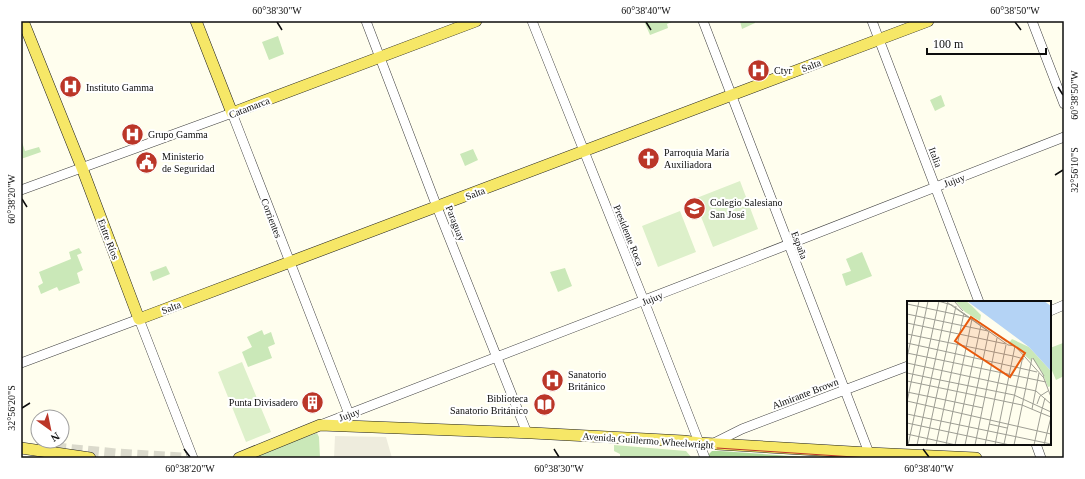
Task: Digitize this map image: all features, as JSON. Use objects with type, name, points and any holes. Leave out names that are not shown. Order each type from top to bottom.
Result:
[{"type":"main road","name":"Corrientes","points":[[196,21],[232,113]]},
{"type":"main road","name":"Catamarca","points":[[232,113],[476,21]]},
{"type":"main road","name":"Salta","points":[[139,319],[928,21]]},
{"type":"main road","name":"Entre Ríos","points":[[25,23],[139,319]]},
{"type":"main road","name":"Avenida Guillermo Wheelwright","points":[[320,425],[527,433],[976,458]]},
{"type":"main road","name":"Jujuy","points":[[239,458],[320,425]]},
{"type":"main road","points":[[21,448],[90,458]]},
{"type":"street","name":"Paraguay","points":[[366,21],[496,357],[527,433]]},
{"type":"street","name":"Presidente Roca","points":[[532,21],[705,458]]},
{"type":"street","name":"España","points":[[703,21],[869,453]]},
{"type":"street","name":"Italia","points":[[872,21],[979,301]]},
{"type":"street","points":[[1032,21],[1064,104]]},
{"type":"street","name":"Catamarca","points":[[21,190],[232,113]]},
{"type":"street","name":"Corrientes","points":[[232,113],[349,414]]},
{"type":"street","name":"Jujuy","points":[[320,425],[644,301],[1064,137]]},
{"type":"street","points":[[1051,311],[1064,305]]},
{"type":"street","name":"Salta","points":[[21,363],[139,319]]},
{"type":"street","name":"Entre Ríos","points":[[139,319],[193,458]]},
{"type":"street","name":"Almirante Brown","points":[[712,444],[742,429],[907,366]]},
{"type":"street","points":[[1036,445],[1041,458]]},
{"type":"green space","points":[[644,21],[674,21],[667,24],[668,28],[650,35]]},
{"type":"green space","points":[[740,21],[755,21],[755,23],[742,29]]},
{"type":"green space","points":[[278,36],[284,54],[269,60],[262,42]]},
{"type":"green space","points":[[941,95],[945,106],[935,111],[930,100]]},
{"type":"green space","points":[[21,142],[25,151],[39,147],[41,152],[21,159]]},
{"type":"green space","points":[[473,149],[478,160],[465,166],[460,154]]},
{"type":"green space","points":[[740,181],[758,229],[713,247],[694,199]]},
{"type":"green space","points":[[680,211],[696,252],[658,267],[642,226]]},
{"type":"green space","points":[[79,248],[82,253],[77,255],[83,270],[77,273],[80,283],[59,291],[57,287],[41,294],[38,286],[43,283],[39,272],[71,259],[69,252]]},
{"type":"green space","points":[[862,252],[872,276],[846,286],[842,274],[851,271],[846,259]]},
{"type":"green space","points":[[166,266],[170,274],[153,281],[150,272]]},
{"type":"green space","points":[[565,268],[572,286],[558,292],[550,272]]},
{"type":"green space","points":[[262,330],[264,335],[271,332],[275,344],[268,347],[272,358],[248,367],[242,352],[252,347],[247,337]]},
{"type":"green space","points":[[1063,343],[1064,345],[1064,376],[1056,380],[1051,368],[1051,348]]},
{"type":"green space","points":[[242,362],[271,432],[246,442],[218,372]]},
{"type":"green space","points":[[317,433],[319,437],[320,458],[247,458]]},
{"type":"green space","points":[[614,445],[686,451],[692,458],[620,458],[620,454],[614,451]]},
{"type":"green space","points":[[712,451],[820,458],[710,458],[708,455]]},
{"type":"shaded area","points":[[335,436],[386,437],[392,458],[334,458]]},
{"type":"tunnel","points":[[65,449],[182,458]]},
{"type":"tram line","points":[[717,448],[869,458]]},
{"type":"place","name":"Ctyr","points":[[759,70]]},
{"type":"place","name":"Instituto Gamma","points":[[71,87]]},
{"type":"place","name":"Grupo Gamma","points":[[132,134]]},
{"type":"place","name":"Parroquia María Auxiliadora","points":[[648,158]]},
{"type":"place","name":"Ministerio de Seguridad","points":[[146,162]]},
{"type":"place","name":"Colegio Salesiano San José","points":[[694,208]]},
{"type":"place","name":"Sanatorio Británico","points":[[552,380]]},
{"type":"place","name":"Punta Divisadero","points":[[313,402]]},
{"type":"place","name":"Biblioteca Sanatorio Británico","points":[[544,404]]}]
